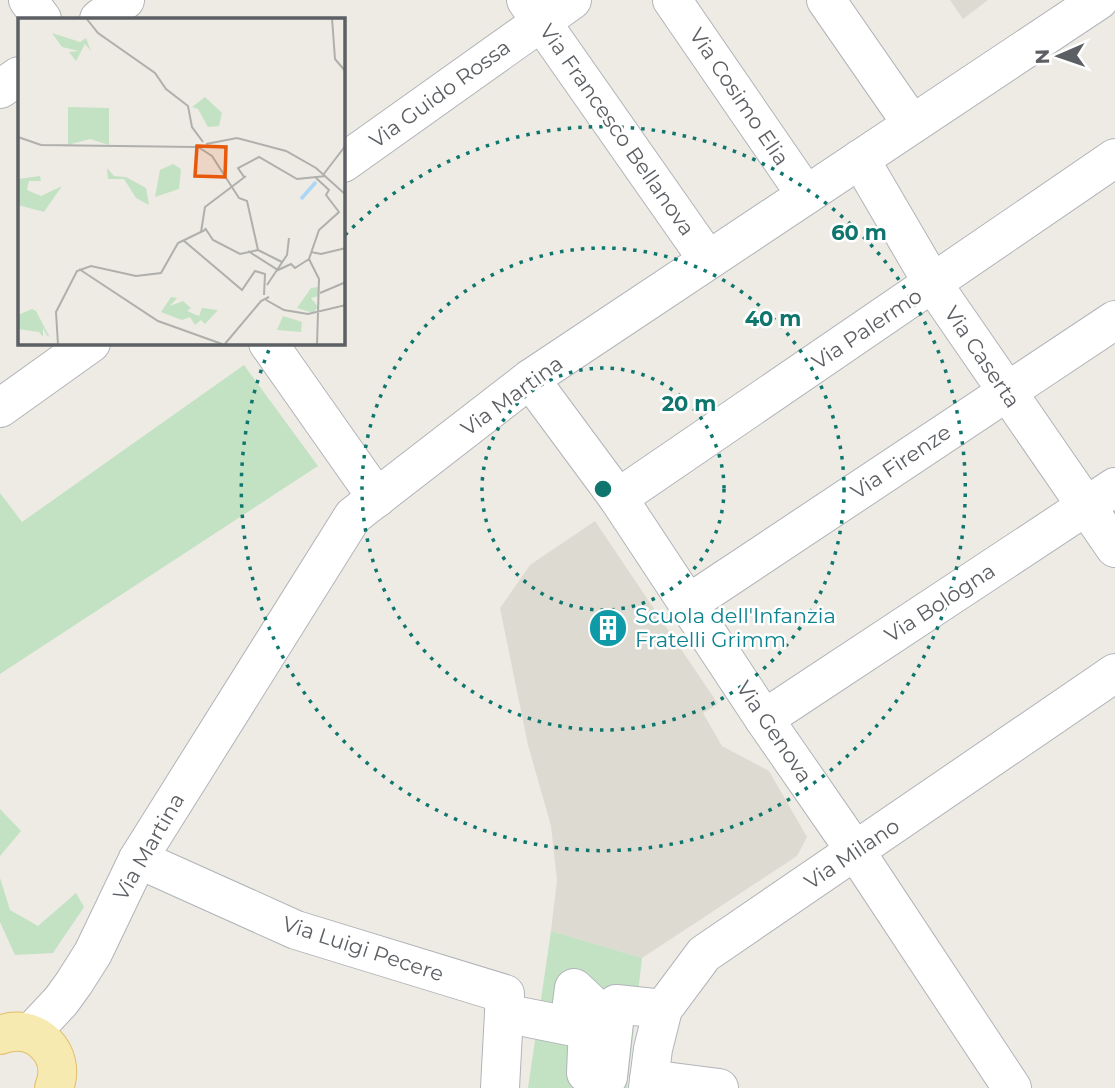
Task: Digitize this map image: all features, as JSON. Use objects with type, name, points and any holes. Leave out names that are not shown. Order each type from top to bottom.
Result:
[{"type":"street","points":[[28,0],[41,18]]},
{"type":"street","points":[[100,18],[125,0]]},
{"type":"street","name":"Via Guido Rossa","points":[[345,161],[533,11],[572,0]]},
{"type":"street","name":"Via Cosimo Elia","points":[[672,0],[806,195]]},
{"type":"street","points":[[826,0],[912,124]]},
{"type":"street","points":[[1101,0],[1115,19]]},
{"type":"street","name":"Via Martina","points":[[27,1043],[79,1005],[93,953],[138,859],[353,516],[530,379],[1101,0]]},
{"type":"street","name":"Via Francesco Bellanova","points":[[533,11],[708,260]]},
{"type":"street","points":[[0,89],[18,77]]},
{"type":"street","name":"Via Palermo","points":[[618,498],[1115,158]]},
{"type":"street","name":"Via Caserta","points":[[860,159],[933,284],[1006,392],[1101,497],[1115,548]]},
{"type":"street","name":"Via Firenze","points":[[688,604],[1115,320]]},
{"type":"street","points":[[0,408],[88,345]]},
{"type":"street","points":[[269,345],[377,498]]},
{"type":"street","name":"Via Genova","points":[[530,379],[618,498],[1012,1088]]},
{"type":"street","name":"Via Bologna","points":[[764,719],[1101,497]]},
{"type":"street","name":"Via Milano","points":[[648,1084],[663,1009],[704,954],[1115,673]]},
{"type":"street","name":"Via Luigi Pecere","points":[[138,859],[296,930],[505,993],[504,1013]]},
{"type":"street","points":[[500,1088],[504,1013],[569,1026],[574,988],[589,1002],[586,1073],[608,1077],[616,1004],[663,1009]]},
{"type":"street","points":[[648,1084],[719,1088]]},
{"type":"shaded area","points":[[950,0],[988,0],[963,19]]},
{"type":"shaded area","points":[[595,521],[718,704],[703,713],[722,746],[769,771],[807,837],[797,856],[642,958],[551,931],[557,880],[551,826],[528,745],[500,608],[530,565]]},
{"type":"green space","points":[[244,365],[318,466],[0,674],[0,493],[22,522]]},
{"type":"green space","points":[[0,809],[21,831],[0,856]]},
{"type":"green space","points":[[0,878],[10,910],[38,926],[76,893],[84,907],[53,953],[15,955],[0,922]]},
{"type":"green space","points":[[551,931],[642,958],[627,1088],[528,1088]]},
{"type":"place","name":"Scuola dell'Infanzia Fratelli Grimm","points":[[608,628]]}]
